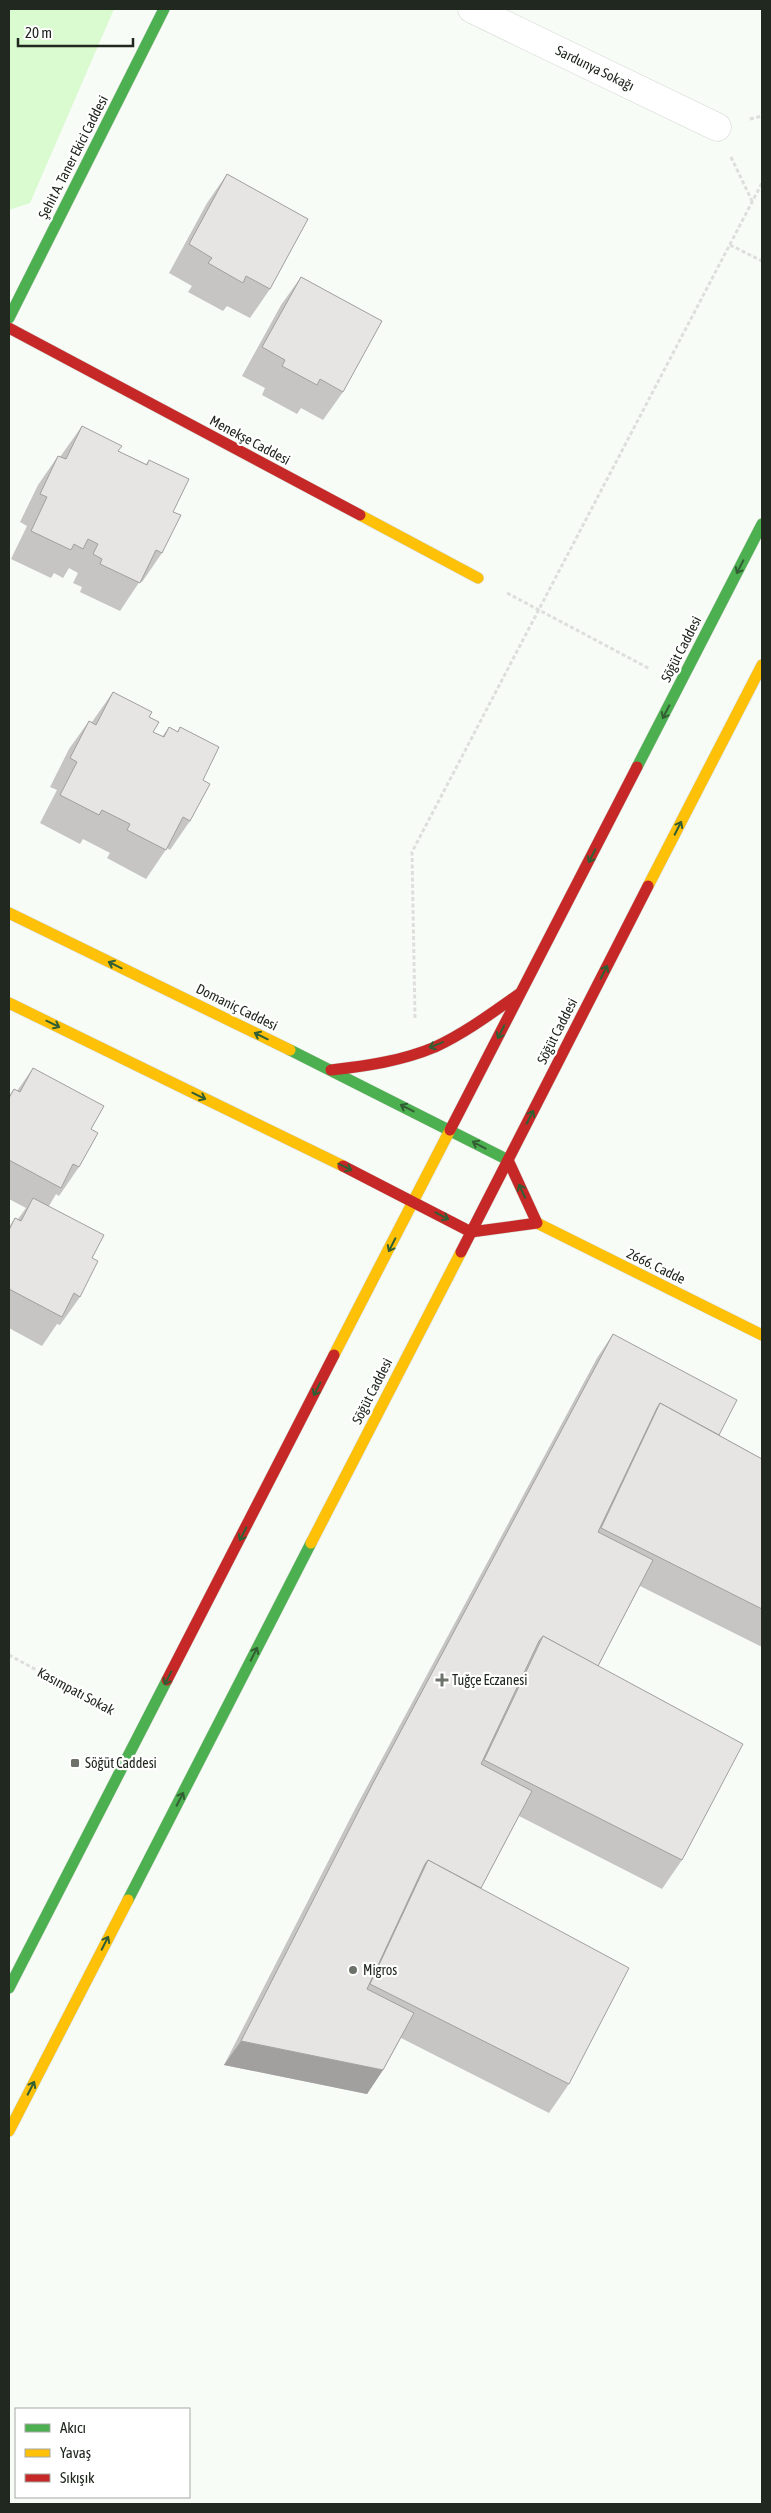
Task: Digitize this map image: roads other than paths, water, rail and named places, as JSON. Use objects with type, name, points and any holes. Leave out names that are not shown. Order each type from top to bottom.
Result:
[{"type":"main road","name":"Şehit A. Taner Ekici Caddesi","points":[[9,318],[164,9]]},
{"type":"main road","name":"Menekşe Caddesi","points":[[9,328],[478,578]]},
{"type":"main road","name":"Söğüt Caddesi","points":[[9,1988],[762,524]]},
{"type":"main road","name":"Söğüt Caddesi","points":[[9,2131],[762,665]]},
{"type":"main road","name":"Domaniç Caddesi","points":[[9,913],[331,1070],[508,1160]]},
{"type":"main road","points":[[331,1070],[383,1063],[416,1054],[446,1042],[522,992]]},
{"type":"main road","points":[[9,1003],[414,1201],[471,1232],[536,1223],[508,1160]]},
{"type":"main road","name":"2666. Cadde","points":[[536,1223],[762,1335]]},
{"type":"street","name":"Sardunya Sokağı","points":[[472,9],[717,128]]},
{"type":"place","name":"Tuğçe Eczanesi","points":[[442,1680]]},
{"type":"place","name":"Söğüt Caddesi","points":[[75,1763]]},
{"type":"place","name":"Migros","points":[[353,1970]]}]
